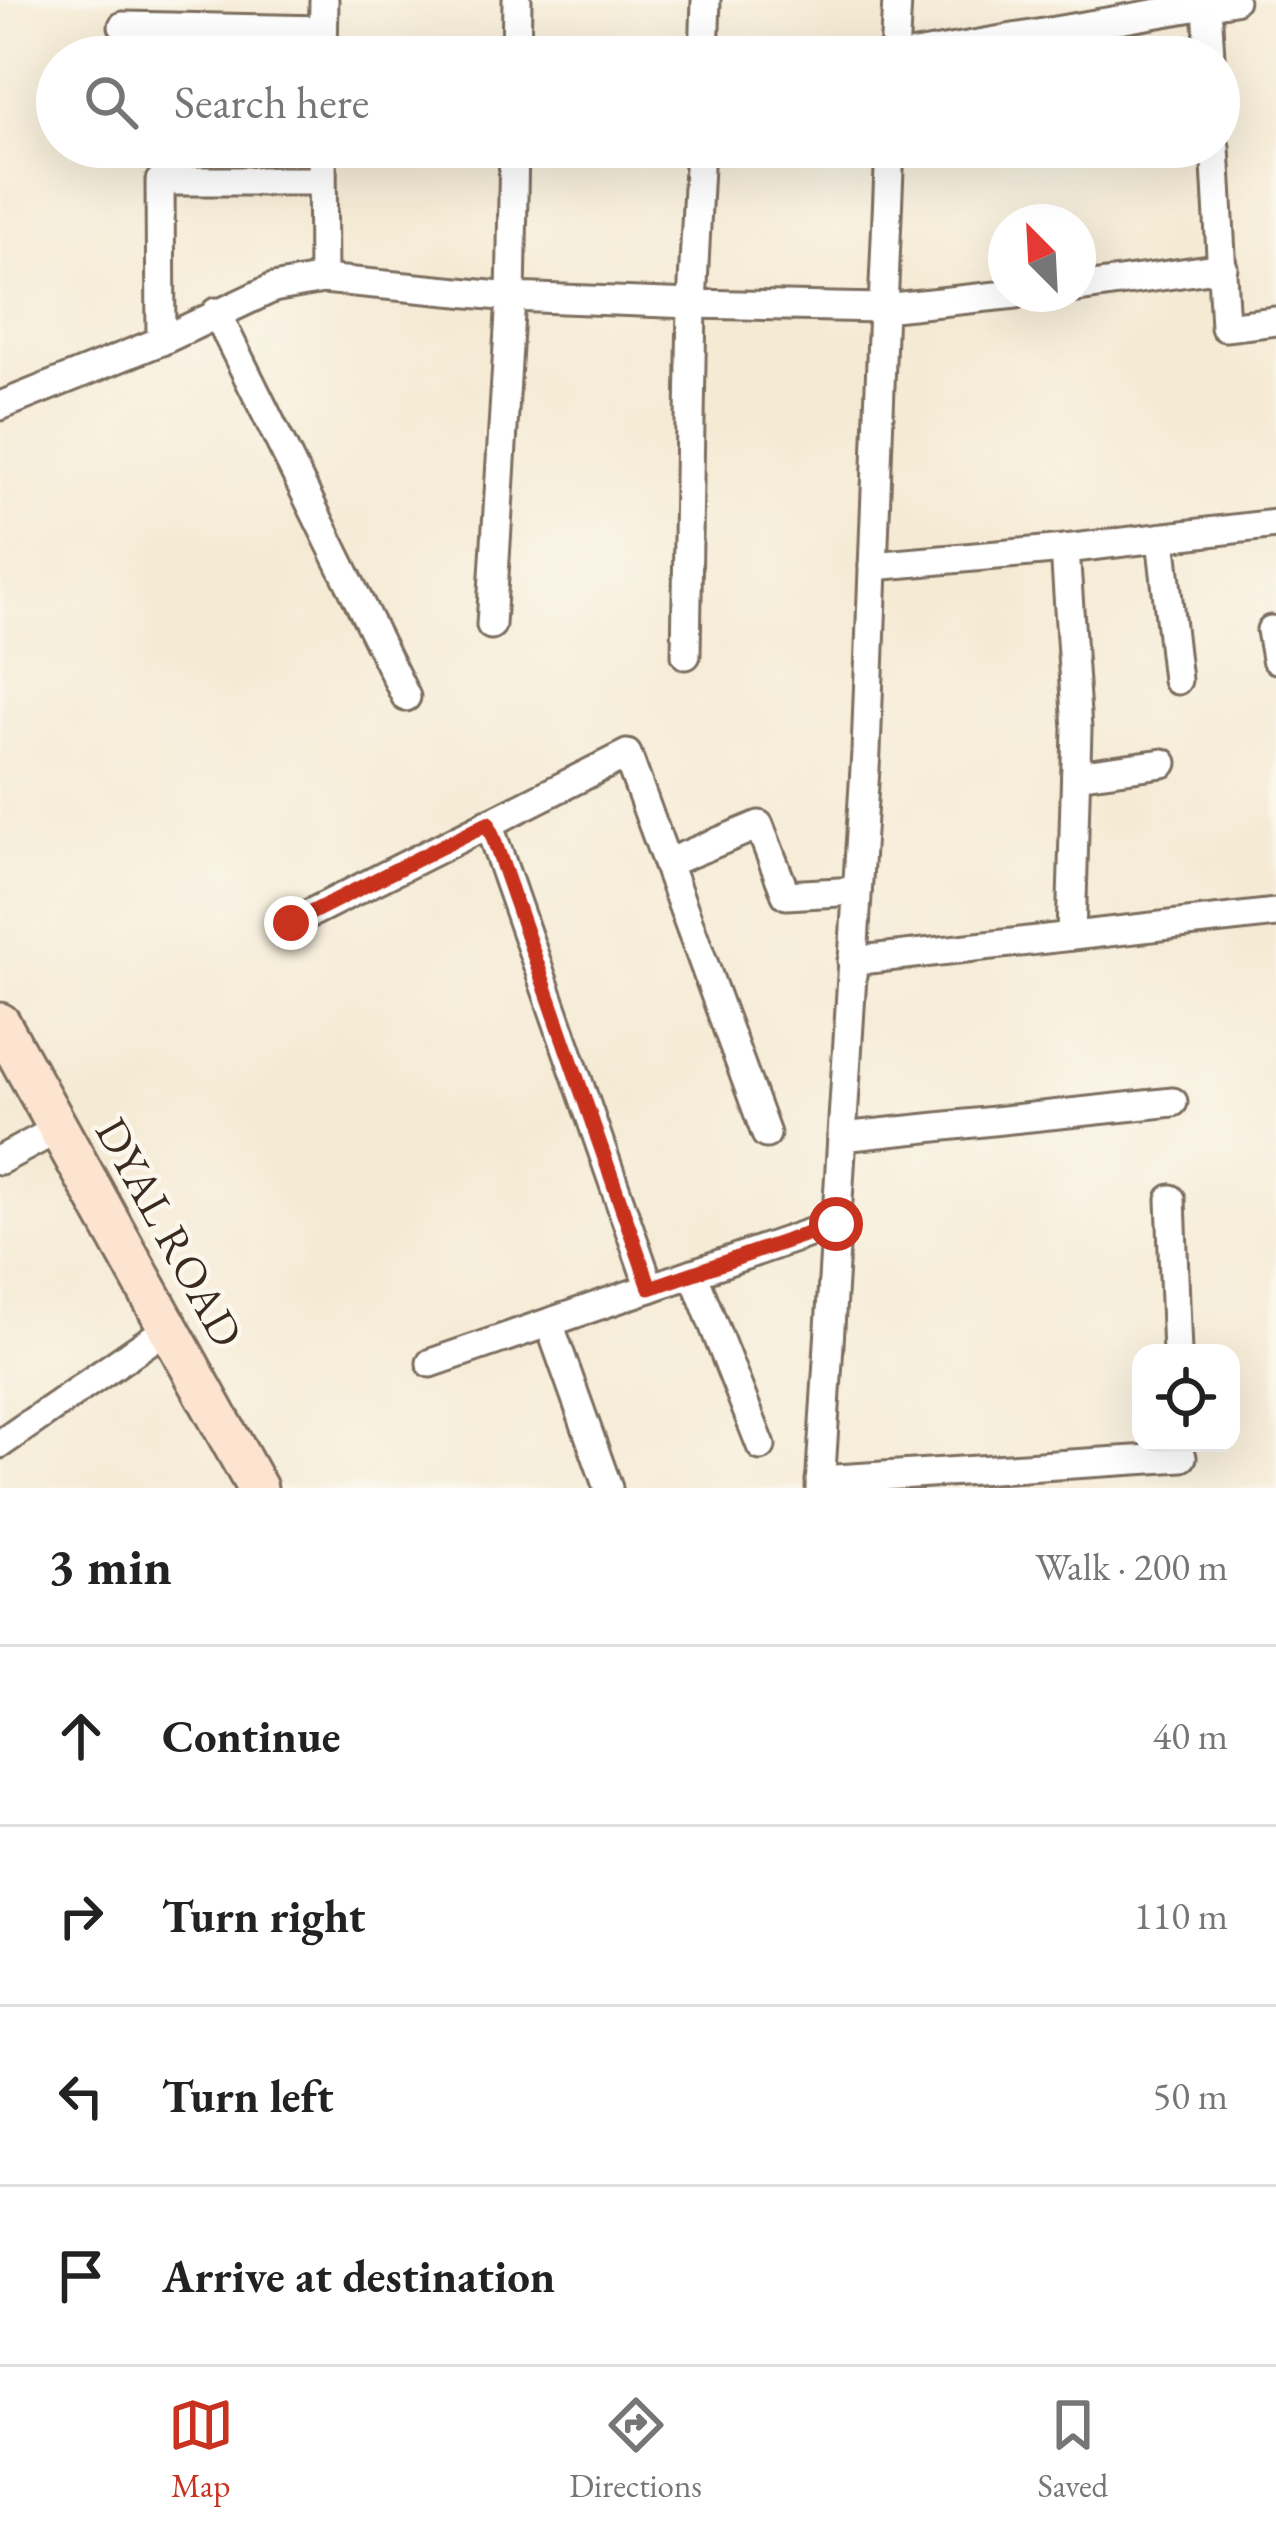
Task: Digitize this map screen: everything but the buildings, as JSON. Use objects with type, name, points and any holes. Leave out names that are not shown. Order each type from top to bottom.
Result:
[{"type":"street","points":[[323,36],[324,0]]},
{"type":"street","points":[[516,36],[517,0]]},
{"type":"street","points":[[705,36],[706,0]]},
{"type":"street","points":[[895,36],[897,0]]},
{"type":"street","points":[[1027,36],[1220,3],[1214,36]]},
{"type":"street","points":[[123,26],[241,36]]},
{"type":"street","points":[[322,168],[323,279]]},
{"type":"street","points":[[491,625],[511,297],[514,168]]},
{"type":"street","points":[[686,656],[699,168]]},
{"type":"street","points":[[889,168],[857,891],[820,1484],[1160,1452]]},
{"type":"street","points":[[1216,168],[1226,327],[1276,321]]},
{"type":"street","points":[[161,341],[160,181],[322,181]]},
{"type":"street","points":[[1096,284],[1222,267]]},
{"type":"street","points":[[4,396],[161,341],[273,288],[323,279],[511,297],[692,304],[883,308],[988,297]]},
{"type":"street","points":[[216,312],[406,697]]},
{"type":"street","points":[[873,566],[1276,524]]},
{"type":"street","points":[[1161,538],[1177,680]]},
{"type":"street","points":[[1065,549],[1077,729],[1071,936]]},
{"type":"street","points":[[1271,630],[1276,659]]},
{"type":"street","points":[[291,923],[627,754],[766,1133]]},
{"type":"street","points":[[1076,775],[1163,763]]},
{"type":"street","points":[[488,823],[650,1288]]},
{"type":"street","points":[[667,863],[759,825],[786,895],[857,891]]},
{"type":"street","points":[[853,961],[1275,913],[1276,925]]},
{"type":"street","name":"DYAL ROAD","points":[[0,1023],[257,1488]]},
{"type":"street","points":[[842,1137],[1173,1102]]},
{"type":"street","points":[[0,1160],[58,1129]]},
{"type":"street","points":[[1171,1199],[1177,1344]]},
{"type":"street","points":[[431,1363],[836,1224]]},
{"type":"street","points":[[694,1273],[761,1446]]},
{"type":"street","points":[[549,1323],[608,1488]]},
{"type":"street","points":[[0,1444],[169,1328]]},
{"type":"street","points":[[1181,1452],[1183,1488]]},
{"type":"route","points":[[291,923],[488,823],[650,1288],[836,1224]]}]
